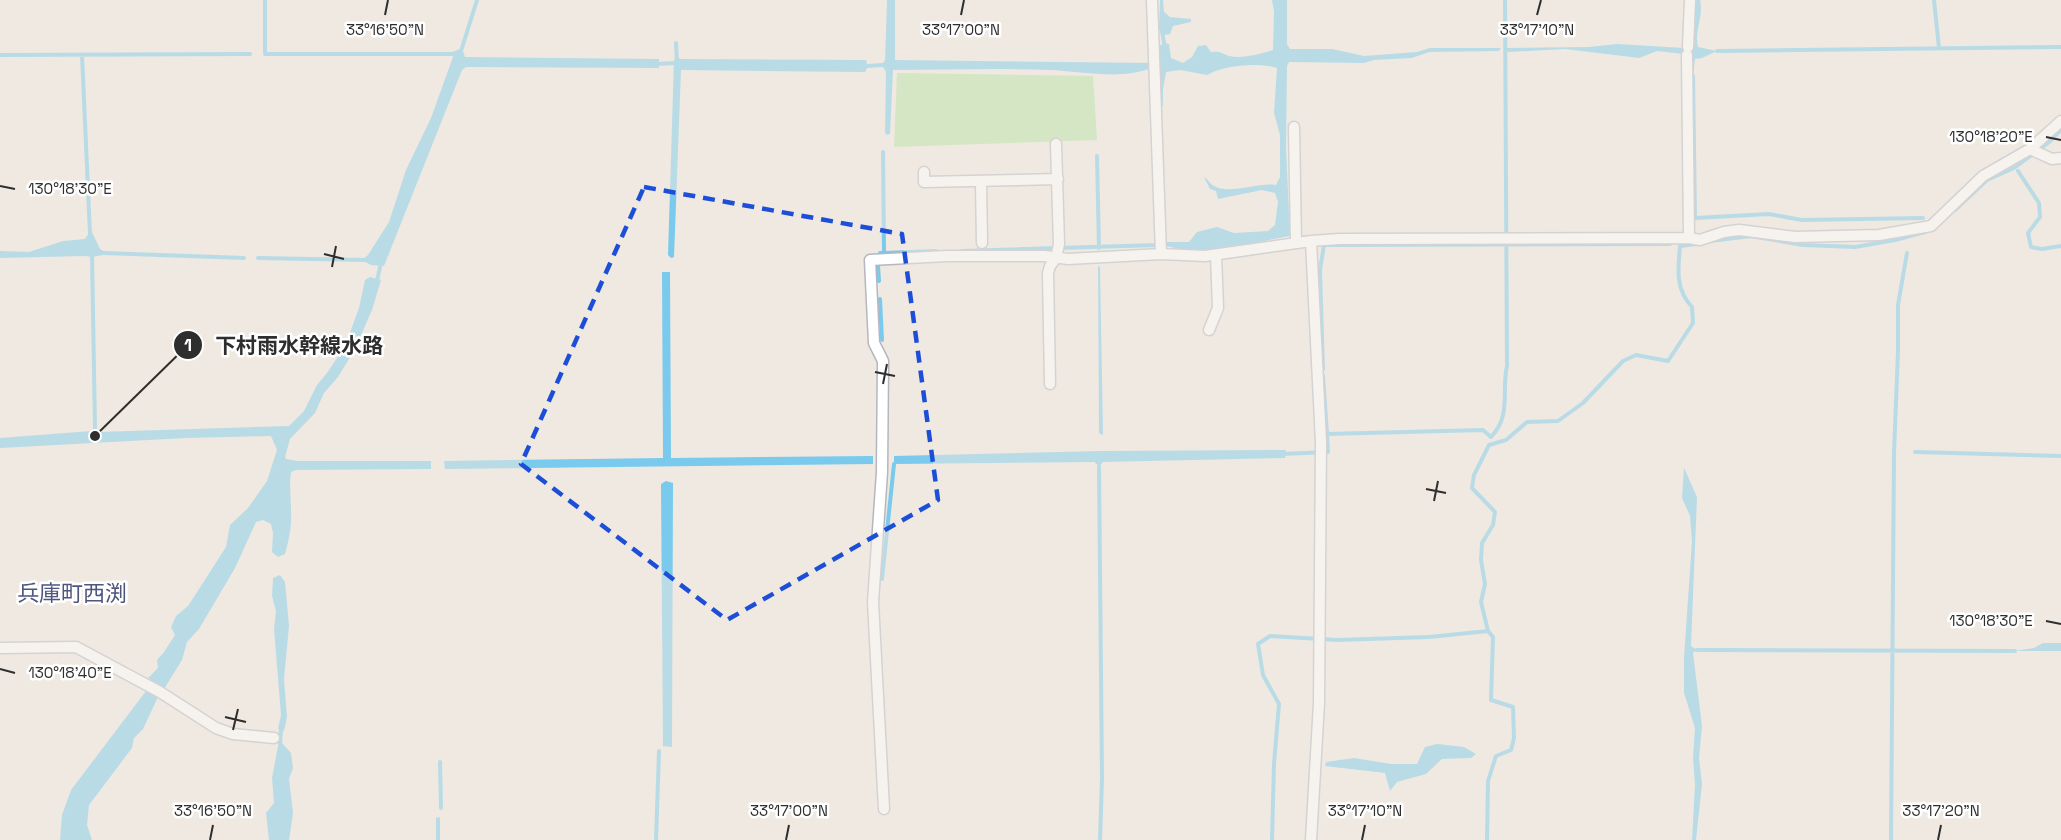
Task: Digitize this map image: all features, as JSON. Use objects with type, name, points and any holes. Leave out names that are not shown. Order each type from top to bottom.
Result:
[{"type":"street","points":[[1152,0],[1161,254]]},
{"type":"street","points":[[1689,238],[1687,51],[1690,0]]},
{"type":"street","points":[[884,809],[873,602],[882,472],[883,361],[874,343],[870,260],[947,256],[1105,258],[1118,255],[1216,255],[1339,238],[1689,238],[1700,240],[1739,230],[1795,237],[1879,235],[1931,225],[1983,176],[2030,149],[2061,122]]},
{"type":"street","points":[[1294,127],[1296,243]]},
{"type":"street","points":[[1050,384],[1048,273],[1056,258],[1059,244],[1056,144]]},
{"type":"street","points":[[2030,149],[2052,159],[2061,158]]},
{"type":"street","points":[[924,171],[924,182],[1058,179]]},
{"type":"street","points":[[981,181],[982,243]]},
{"type":"street","points":[[1311,241],[1321,442],[1319,703],[1311,840]]},
{"type":"street","points":[[1209,330],[1218,308],[1216,255]]},
{"type":"street","points":[[0,648],[76,647],[160,692],[216,728],[233,734],[274,738]]},
{"type":"highlighted area","points":[[644,187],[902,234],[938,500],[727,620],[521,464]]},
{"type":"green space","points":[[897,73],[1093,76],[1097,140],[894,147]]},
{"type":"water","points":[[887,0],[895,0],[895,60],[1155,63],[1158,47],[1164,43],[1169,44],[1171,58],[1183,63],[1192,57],[1198,46],[1206,45],[1211,52],[1234,57],[1251,56],[1273,50],[1272,0],[1287,0],[1287,44],[1290,49],[1332,49],[1364,56],[1417,52],[1430,48],[1501,48],[1499,51],[1429,52],[1412,58],[1374,60],[1364,63],[1289,62],[1287,66],[1286,148],[1290,236],[1212,250],[1166,246],[1167,242],[1189,242],[1197,232],[1217,227],[1234,233],[1268,231],[1275,225],[1278,202],[1275,193],[1262,190],[1218,199],[1216,191],[1210,189],[1204,177],[1213,185],[1228,189],[1276,185],[1280,177],[1280,135],[1274,113],[1277,68],[1261,65],[1242,66],[1222,69],[1207,75],[1180,70],[1166,72],[1163,106],[1160,106],[1154,67],[1129,74],[1030,69],[893,70],[890,134],[887,135],[885,133],[886,72],[883,67],[867,68],[865,72],[681,70],[674,257],[671,258],[668,255],[674,60],[676,57],[681,59],[866,60],[867,64],[883,63],[885,60]]},
{"type":"water","points":[[1160,0],[1163,0],[1164,12],[1170,17],[1191,19],[1191,22],[1173,26],[1170,34],[1163,35],[1159,29]]},
{"type":"water","points":[[1694,0],[1700,0],[1701,6],[1697,35],[1698,47],[1717,51],[1695,59],[1693,76],[1691,68]]},
{"type":"water","points":[[1617,44],[1684,48],[1684,54],[1657,51],[1639,58],[1565,49],[1508,52],[1506,48],[1589,47]]},
{"type":"water","points":[[462,48],[465,57],[659,59],[659,68],[466,67],[462,70],[384,266],[371,265],[362,260],[368,255],[389,222],[406,170],[431,118],[453,57],[450,53]]},
{"type":"water","points":[[91,230],[100,249],[109,254],[92,257],[0,258],[0,251],[29,252],[63,241],[85,239]]},
{"type":"water","points":[[1098,266],[1100,267],[1102,435],[1099,433]]},
{"type":"water","points":[[662,272],[670,272],[671,458],[873,456],[873,464],[445,469],[444,461],[663,458]]},
{"type":"water","points":[[370,277],[381,280],[372,310],[355,349],[338,377],[324,393],[315,413],[290,439],[285,457],[297,461],[431,461],[431,469],[296,470],[291,472],[291,522],[285,554],[278,557],[272,552],[271,524],[263,520],[256,522],[235,568],[199,629],[187,642],[182,660],[164,689],[148,678],[158,668],[157,660],[175,635],[171,627],[176,616],[188,606],[226,547],[230,525],[248,508],[267,481],[277,450],[271,436],[0,448],[0,438],[91,431],[95,428],[98,432],[289,426],[304,411],[317,385],[345,346],[359,308],[365,280]]},
{"type":"water","points":[[1286,450],[1285,458],[1103,462],[1099,466],[1094,462],[894,464],[894,456],[1101,451]]},
{"type":"water","points":[[1684,468],[1697,497],[1691,646],[1697,650],[1693,653],[1702,726],[1699,758],[1702,784],[1696,840],[1692,840],[1695,728],[1684,693],[1684,658],[1692,541],[1690,516],[1682,498]]},
{"type":"water","points":[[666,481],[673,483],[672,747],[663,746],[661,484]]},
{"type":"water","points":[[280,575],[285,582],[289,626],[284,679],[287,717],[284,731],[278,729],[281,715],[274,629],[276,611],[272,596],[273,578]]},
{"type":"water","points":[[2043,643],[2061,643],[2061,651],[2015,651],[2034,648]]},
{"type":"water","points":[[146,691],[158,697],[143,729],[134,738],[132,748],[89,805],[87,825],[92,840],[60,840],[62,815],[71,790]]},
{"type":"water","points":[[282,743],[291,753],[293,768],[289,779],[293,813],[289,840],[269,840],[266,813],[274,803],[272,778],[278,746]]},
{"type":"water","points":[[1437,744],[1464,747],[1476,754],[1471,758],[1442,759],[1426,774],[1397,782],[1390,791],[1385,773],[1325,766],[1326,762],[1354,758],[1391,764],[1417,764],[1425,747]]},
{"type":"waterway","points":[[265,0],[265,54],[454,54]]},
{"type":"waterway","points":[[461,51],[477,0]]},
{"type":"waterway","points":[[1282,454],[1328,452],[1327,434],[1483,430],[1491,437],[1502,420],[1507,366],[1505,0]]},
{"type":"waterway","points":[[1934,0],[1939,48]]},
{"type":"waterway","points":[[1162,31],[1164,43]]},
{"type":"waterway","points":[[655,64],[677,63],[676,43]]},
{"type":"waterway","points":[[1717,51],[2061,47]]},
{"type":"waterway","points":[[0,55],[250,54]]},
{"type":"waterway","points":[[82,55],[90,234]]},
{"type":"waterway","points":[[1693,76],[1695,218],[1769,214],[1802,220],[1923,218]]},
{"type":"waterway","points":[[1955,210],[1987,180],[2014,168],[2048,143],[2061,130]]},
{"type":"waterway","points":[[880,253],[884,253],[883,152]]},
{"type":"waterway","points":[[1097,156],[1099,248]]},
{"type":"waterway","points":[[2018,171],[2039,203],[2040,217],[2028,233],[2031,247],[2042,249],[2061,246]]},
{"type":"waterway","points":[[1710,241],[1751,236],[1803,245],[1855,247],[1925,232]]},
{"type":"waterway","points":[[1323,369],[1320,270],[1324,245],[1670,244]]},
{"type":"waterway","points":[[1272,840],[1274,764],[1279,704],[1263,675],[1258,644],[1270,636],[1337,640],[1429,637],[1488,631],[1481,602],[1485,584],[1481,560],[1482,543],[1493,525],[1495,512],[1472,488],[1474,475],[1489,445],[1506,440],[1527,422],[1558,421],[1583,403],[1623,361],[1636,355],[1668,361],[1693,323],[1692,307],[1680,286],[1680,246],[1697,244]]},
{"type":"waterway","points":[[961,251],[1158,245]]},
{"type":"waterway","points":[[884,253],[936,251]]},
{"type":"waterway","points":[[104,253],[244,258]]},
{"type":"waterway","points":[[1891,840],[1894,453],[1898,305],[1907,253]]},
{"type":"waterway","points":[[92,255],[95,428]]},
{"type":"waterway","points":[[258,258],[366,260]]},
{"type":"waterway","points":[[377,281],[381,262]]},
{"type":"waterway","points":[[878,266],[879,281]]},
{"type":"waterway","points":[[880,299],[882,340]]},
{"type":"waterway","points":[[1323,376],[1327,434]]},
{"type":"waterway","points":[[1915,452],[2061,456]]},
{"type":"waterway","points":[[882,579],[894,464]]},
{"type":"waterway","points":[[1099,466],[1102,779],[1100,840]]},
{"type":"waterway","points":[[1487,840],[1488,781],[1496,756],[1511,750],[1514,738],[1513,707],[1491,700],[1493,637],[1488,631]]},
{"type":"waterway","points":[[1697,650],[2015,651]]},
{"type":"waterway","points":[[280,744],[281,730]]},
{"type":"waterway","points":[[656,840],[659,751]]},
{"type":"waterway","points":[[440,762],[441,808]]},
{"type":"waterway","points":[[438,819],[438,840]]},
{"type":"place","name":"下村雨水幹線水路","points":[[95,436]]},
{"type":"district","name":"兵庫町西渕","points":[[72,593]]}]
